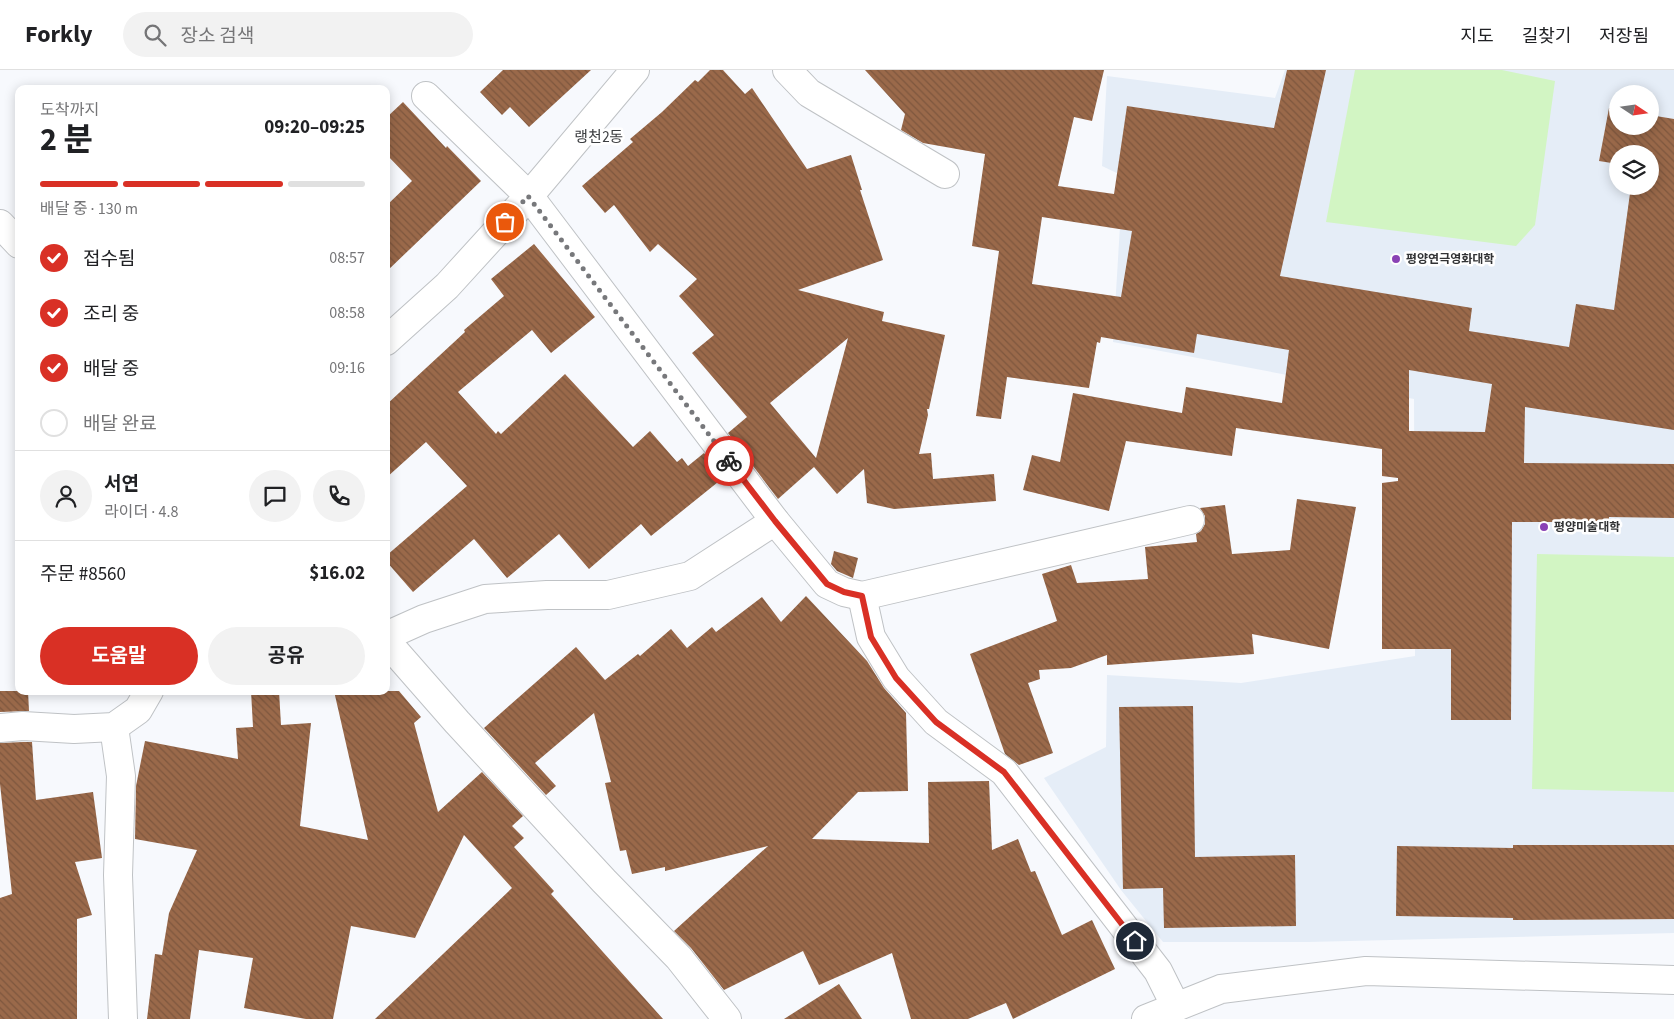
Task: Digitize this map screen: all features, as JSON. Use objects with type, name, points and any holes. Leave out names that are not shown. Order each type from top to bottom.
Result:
[{"type":"street","points":[[390,337],[447,286],[528,196],[635,70]]},
{"type":"street","points":[[787,70],[809,93],[945,174]]},
{"type":"street","points":[[426,96],[528,196],[775,521],[827,584],[844,592],[862,596],[1190,520]]},
{"type":"street","points":[[0,224],[15,240]]},
{"type":"street","points":[[390,634],[424,620],[485,599],[547,595],[608,595],[690,576],[775,521]]},
{"type":"street","points":[[862,596],[871,637],[896,678],[936,722],[1004,772],[1158,971],[1176,1007]]},
{"type":"street","points":[[390,646],[604,881],[679,958],[727,1019]]},
{"type":"street","points":[[0,728],[23,726],[74,729],[114,727],[138,710],[147,695]]},
{"type":"street","points":[[114,727],[121,776],[118,875],[123,1019]]},
{"type":"street","points":[[1146,1019],[1221,989],[1366,972],[1674,980]]},
{"type":"shaded area","points":[[1285,70],[1674,70],[1674,933],[1308,942],[1163,942],[1121,890],[1044,778],[1106,747],[1107,675],[1241,683],[1415,656],[1414,399],[1113,342],[1123,176],[1102,166],[1107,76],[1275,98]]},
{"type":"green space","points":[[1355,70],[1502,70],[1555,81],[1535,225],[1516,246],[1326,222]]},
{"type":"green space","points":[[1537,554],[1674,557],[1674,792],[1532,789]]},
{"type":"building","points":[[503,70],[591,70],[529,127],[510,107],[502,115],[480,92]]},
{"type":"building","points":[[710,70],[723,70],[745,94],[752,88],[807,169],[851,155],[862,190],[860,190],[883,260],[798,290],[884,312],[882,321],[945,335],[929,409],[927,409],[928,415],[919,454],[931,453],[933,479],[994,474],[996,501],[894,509],[867,503],[864,469],[837,494],[814,467],[778,499],[728,433],[747,417],[692,353],[714,335],[679,296],[697,279],[658,244],[650,252],[614,205],[605,213],[582,186],[633,142],[630,139],[662,112],[695,80],[698,82]],"holes":[[[848,338],[816,458],[770,403]]]},
{"type":"building","points":[[865,70],[1104,70],[1092,121],[1074,117],[1058,186],[1114,194],[1127,106],[1274,128],[1287,70],[1326,70],[1280,276],[1472,308],[1469,331],[1569,347],[1576,304],[1614,310],[1630,195],[1659,195],[1659,145],[1609,145],[1609,163],[1599,161],[1609,108],[1609,135],[1659,135],[1659,116],[1674,119],[1674,430],[1525,407],[1524,463],[1674,464],[1674,518],[1609,517],[1609,522],[1512,522],[1511,720],[1451,720],[1451,649],[1382,649],[1382,483],[1398,481],[1398,478],[1382,476],[1382,449],[1236,428],[1232,456],[1126,441],[1109,511],[1023,490],[1032,455],[1060,462],[1073,393],[1182,413],[1186,387],[1282,403],[1289,350],[1197,334],[1194,353],[1101,337],[1100,343],[1097,342],[1089,388],[1007,377],[1001,419],[976,416],[999,251],[972,246],[985,154],[923,143],[901,130],[905,114]],"holes":[[[1042,217],[1132,231],[1121,297],[1032,284]],[[1409,370],[1492,384],[1485,432],[1409,431]]]},
{"type":"building","points":[[403,102],[446,148],[447,146],[481,181],[390,268],[390,202],[412,181],[390,158],[390,114]]},
{"type":"building","points":[[534,244],[595,317],[551,353],[532,330],[458,392],[496,434],[498,431],[501,434],[565,374],[633,447],[650,431],[677,462],[682,458],[688,466],[704,453],[723,478],[651,536],[641,524],[589,569],[559,534],[507,578],[474,539],[413,592],[390,566],[390,553],[467,486],[426,442],[390,474],[390,401],[465,332],[464,330],[504,296],[491,279]]},
{"type":"building","points":[[1297,499],[1356,507],[1329,649],[1252,634],[1254,654],[1107,665],[1107,655],[1071,668],[1039,670],[1040,679],[1028,683],[1053,753],[1019,765],[1005,754],[970,654],[1057,621],[1042,574],[1071,565],[1077,583],[1148,579],[1145,547],[1197,542],[1196,534],[1201,531],[1205,524],[1205,516],[1200,508],[1225,505],[1232,554],[1290,550]]},
{"type":"building","points":[[834,551],[858,558],[853,578],[837,571],[831,564]]},
{"type":"building","points":[[806,596],[867,661],[884,688],[906,713],[908,791],[858,792],[812,839],[929,843],[928,782],[989,781],[992,850],[1018,839],[1031,872],[1035,871],[1062,935],[1092,920],[1115,969],[1013,1019],[1006,1003],[968,1019],[911,1019],[892,953],[819,985],[803,951],[724,990],[691,948],[674,931],[768,846],[665,871],[665,867],[632,874],[626,850],[620,851],[605,783],[611,782],[594,713],[535,763],[556,786],[546,795],[484,728],[576,647],[605,680],[638,654],[640,656],[671,629],[687,648],[712,627],[716,632],[762,597],[781,622]]},
{"type":"building","points":[[0,691],[15,691],[15,695],[28,695],[29,711],[0,712]]},
{"type":"building","points":[[390,691],[399,691],[421,717],[414,723],[438,812],[482,772],[523,816],[512,826],[524,838],[514,847],[554,891],[551,894],[663,1019],[375,1019],[512,888],[464,835],[415,938],[351,926],[333,1019],[306,1019],[244,1008],[253,958],[199,950],[190,1019],[147,1019],[155,954],[162,955],[169,913],[197,850],[135,839],[136,786],[145,741],[238,759],[236,728],[253,727],[251,695],[279,695],[281,725],[311,723],[300,826],[368,840],[335,695],[390,695]]},
{"type":"building","points":[[1193,706],[1195,857],[1295,855],[1296,926],[1164,928],[1163,888],[1123,889],[1119,707]]},
{"type":"building","points":[[32,742],[36,800],[93,792],[102,858],[75,862],[92,915],[77,919],[77,1019],[0,1019],[0,898],[12,894],[0,784],[0,743]]},
{"type":"building","points":[[1513,845],[1674,845],[1674,919],[1513,920],[1513,918],[1396,916],[1397,846],[1513,848]]},
{"type":"building","points":[[839,984],[862,1019],[784,1019]]},
{"type":"way so far","points":[[505,222],[528,196],[729,461]]},
{"type":"place","name":"평양연극영화대학","points":[[1396,259]]},
{"type":"place","name":"평양미술대학","points":[[1544,527]]},
{"type":"district","name":"랭천2동","points":[[599,137]]},
{"type":"route","points":[[729,461],[827,584],[844,592],[862,596],[871,637],[896,678],[936,722],[1004,772],[1135,941]]}]
